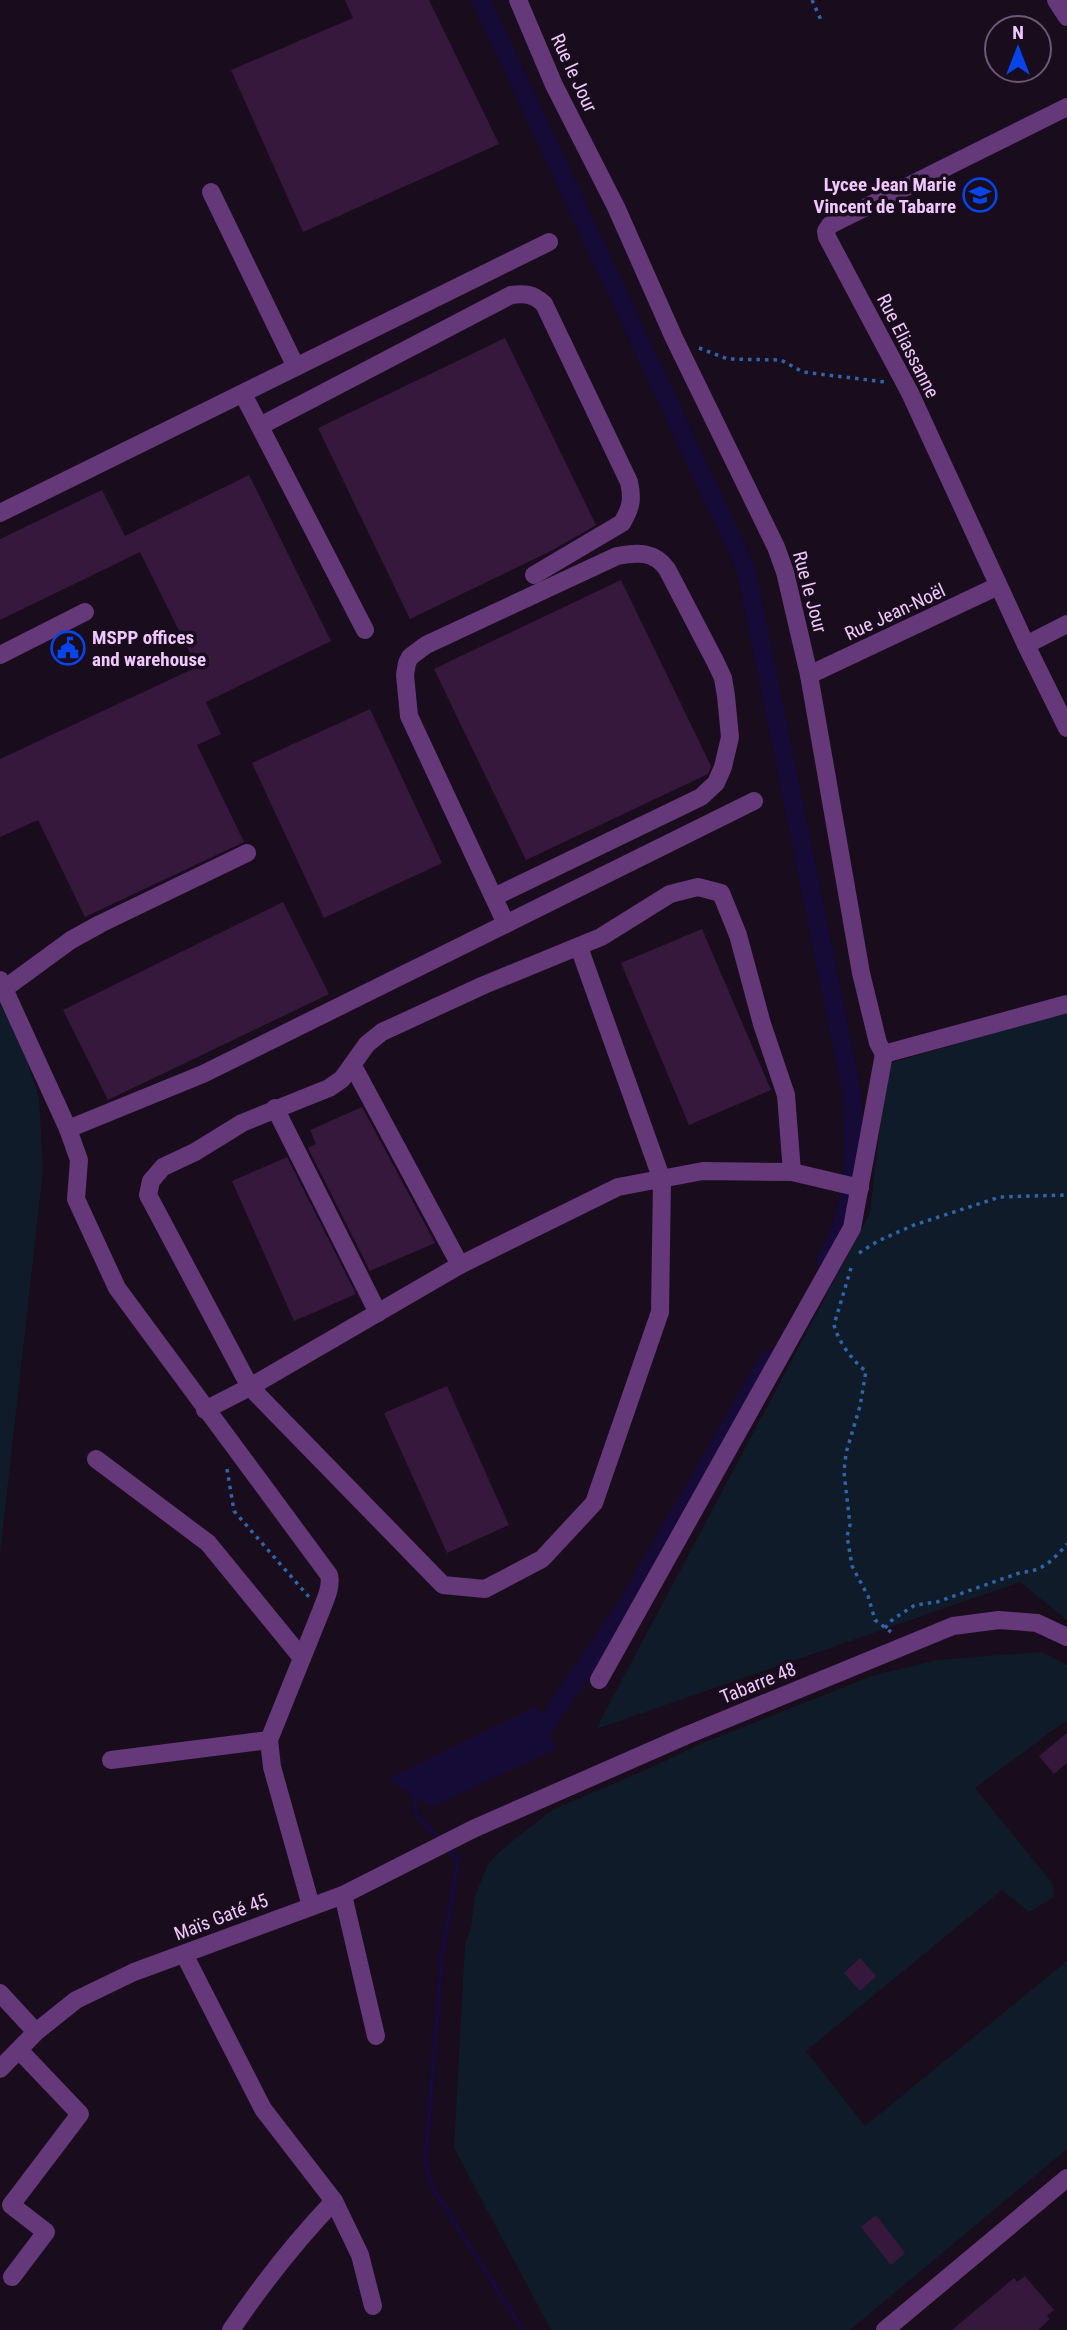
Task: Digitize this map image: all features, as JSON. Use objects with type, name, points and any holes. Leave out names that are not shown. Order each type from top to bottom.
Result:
[{"type":"street","name":"Rue le Jour","points":[[518,0],[554,85],[616,207],[674,338],[776,547],[785,572],[809,675],[862,973],[878,1043],[884,1054]]},
{"type":"street","name":"Rue Eliassanne","points":[[1067,107],[830,225],[826,231],[910,393],[1067,728]]},
{"type":"street","points":[[211,192],[296,368]]},
{"type":"street","points":[[0,513],[549,242]]},
{"type":"street","points":[[260,426],[511,296],[524,293],[534,296],[544,304],[629,482],[633,498],[622,523],[534,575]]},
{"type":"street","points":[[243,394],[365,630]]},
{"type":"street","points":[[494,897],[701,797],[716,783],[730,737],[723,678],[667,569],[655,556],[631,553],[617,556],[426,645],[410,657],[407,663],[405,674],[409,716],[506,924]]},
{"type":"street","name":"Rue Jean-Noël","points":[[809,675],[999,586]]},
{"type":"street","points":[[0,655],[85,612]]},
{"type":"street","points":[[1026,645],[1067,624]]},
{"type":"street","points":[[68,1129],[203,1074],[754,801]]},
{"type":"street","points":[[247,853],[90,929],[2,985],[68,1129],[79,1160],[76,1199],[117,1288],[329,1575],[329,1589],[269,1740],[272,1767],[311,1906]]},
{"type":"street","points":[[579,947],[662,1180],[660,1312],[594,1503],[541,1559],[485,1589],[443,1585],[250,1387],[148,1195],[151,1181],[163,1167],[195,1152],[242,1123],[329,1088],[342,1080],[368,1044],[382,1032],[484,985],[601,937],[670,894],[698,887],[721,893],[738,935],[762,1024],[786,1094],[792,1172]]},
{"type":"street","points":[[598,1680],[852,1228],[884,1054],[1067,1004]]},
{"type":"street","points":[[353,1066],[460,1265]]},
{"type":"street","points":[[275,1108],[378,1313]]},
{"type":"street","points":[[205,1410],[250,1387],[460,1265],[618,1187],[703,1171],[792,1172],[860,1188]]},
{"type":"street","points":[[96,1459],[208,1543],[302,1658]]},
{"type":"street","name":"Tabarre 48","points":[[473,1829],[685,1736],[953,1626],[999,1620],[1037,1623],[1067,1637]]},
{"type":"street","points":[[111,1760],[269,1740]]},
{"type":"street","name":"Maïs Gaté 45","points":[[0,2069],[36,2032],[76,2000],[134,1972],[343,1895],[473,1829]]},
{"type":"street","points":[[343,1895],[376,2036]]},
{"type":"street","points":[[184,1954],[263,2109],[334,2201],[360,2255],[373,2306]]},
{"type":"street","points":[[0,1993],[36,2032]]},
{"type":"street","points":[[12,2277],[46,2232],[10,2205],[80,2115],[19,2050]]},
{"type":"street","points":[[885,2330],[1067,2178]]},
{"type":"street","points":[[231,2330],[296,2242],[334,2201]]},
{"type":"path","points":[[812,0],[821,20]]},
{"type":"path","points":[[674,338],[728,359],[782,360],[803,372],[881,380],[910,393]]},
{"type":"path","points":[[875,1620],[868,1596],[852,1566],[847,1536],[850,1525],[844,1472],[866,1371],[846,1352],[836,1335],[834,1325],[848,1284],[853,1258],[878,1241],[914,1225],[982,1202],[1000,1197],[1067,1195]]},
{"type":"path","points":[[221,1432],[234,1511],[321,1611]]},
{"type":"path","points":[[885,1628],[893,1619],[915,1605],[937,1602],[1022,1572],[1043,1569],[1067,1544]]},
{"type":"shaded area","points":[[0,1003],[24,1052],[39,1098],[43,1170],[0,1554]]},
{"type":"shaded area","points":[[1067,1012],[1067,1620],[1020,1582],[596,1729],[870,1213],[887,1064]]},
{"type":"shaded area","points":[[1041,1652],[1067,1665],[1067,1720],[975,1788],[1053,1884],[1054,1897],[1029,1912],[1002,1890],[806,2051],[865,2126],[1067,1961],[1067,2149],[850,2330],[551,2330],[454,2148],[465,1944],[471,1928],[475,1896],[488,1864],[552,1810],[700,1744],[872,1676],[938,1660]]},
{"type":"shaded area","points":[[537,1706],[556,1749],[436,1805],[430,1806],[388,1779]]},
{"type":"building","points":[[345,0],[429,0],[499,144],[303,232],[231,70],[353,18]]},
{"type":"building","points":[[505,338],[596,525],[551,551],[410,619],[318,428]]},
{"type":"building","points":[[249,475],[331,641],[206,702],[221,734],[197,745],[244,842],[85,917],[38,820],[0,837],[0,759],[197,667],[140,552],[0,620],[0,539],[102,490],[125,536]]},
{"type":"building","points":[[621,580],[711,766],[708,774],[526,860],[434,669]]},
{"type":"building","points":[[370,709],[442,863],[324,918],[252,763]]},
{"type":"building","points":[[283,902],[329,994],[108,1100],[63,1010]]},
{"type":"building","points":[[702,929],[771,1090],[689,1125],[621,963]]},
{"type":"building","points":[[362,1107],[435,1243],[370,1271],[308,1148],[316,1144],[310,1130]]},
{"type":"building","points":[[287,1157],[356,1294],[294,1321],[232,1181]]},
{"type":"building","points":[[447,1386],[509,1525],[447,1553],[384,1413]]},
{"type":"building","points":[[1067,1733],[1067,1763],[1054,1774],[1039,1756]]},
{"type":"building","points":[[860,1958],[876,1976],[860,1991],[844,1973]]},
{"type":"building","points":[[876,2215],[905,2253],[891,2265],[861,2227]]},
{"type":"building","points":[[1025,2276],[1054,2310],[1047,2316],[1050,2319],[1038,2330],[952,2330],[1014,2278],[1017,2282]]},
{"type":"waterway","points":[[481,0],[746,569],[852,1093],[852,1179],[843,1221],[826,1260]]},
{"type":"waterway","points":[[545,1725],[628,1604],[769,1359]]},
{"type":"waterway","points":[[414,1796],[416,1814],[458,1859],[442,1956],[425,2165],[434,2190],[523,2330]]},
{"type":"place","name":"Lycee Jean Marie Vincent de Tabarre","points":[[980,195]]},
{"type":"place","name":"MSPP offices and warehouse","points":[[68,648]]}]
